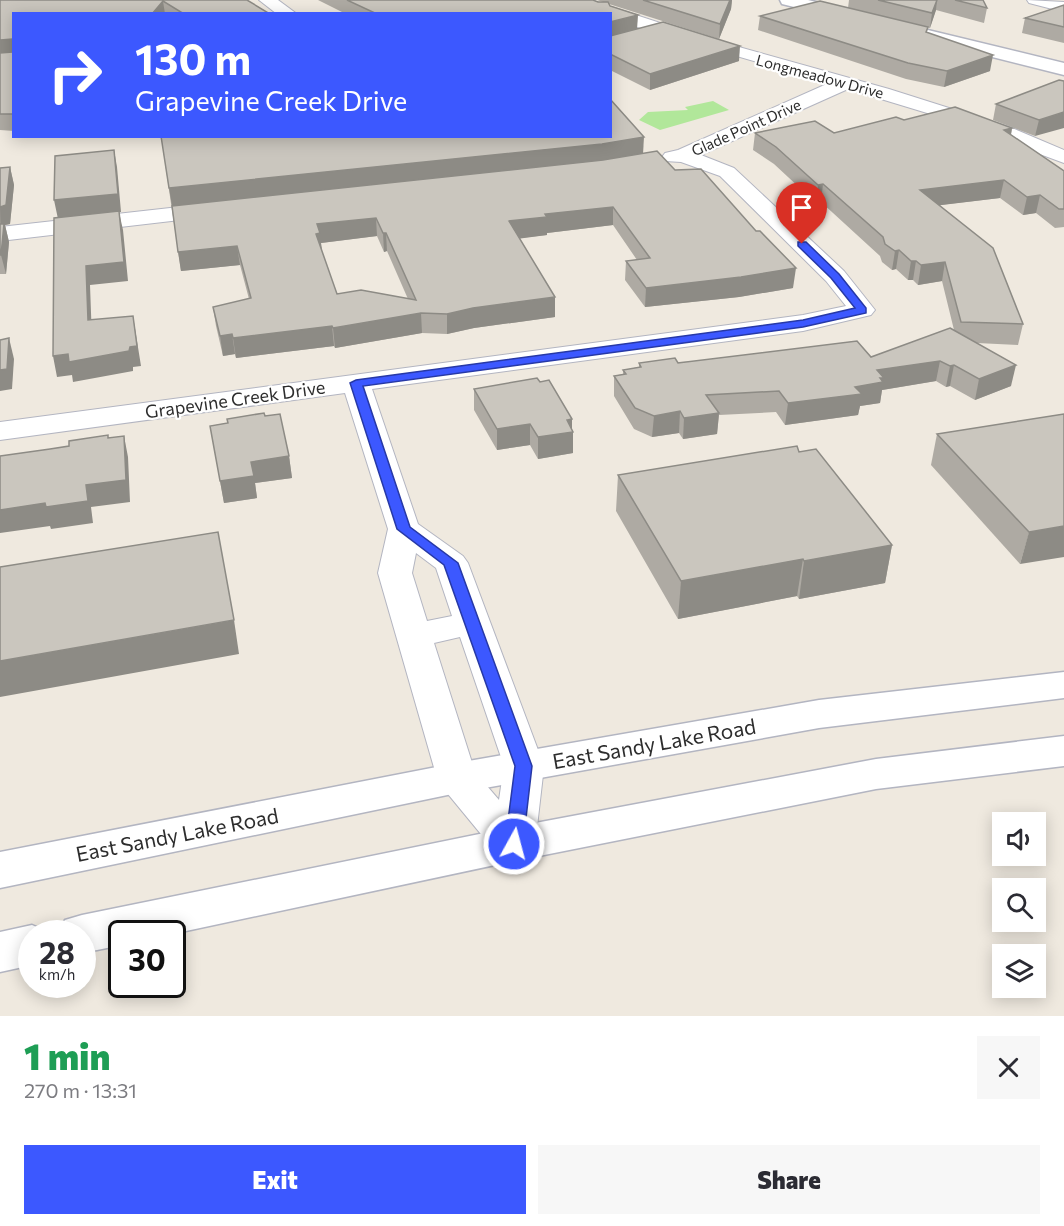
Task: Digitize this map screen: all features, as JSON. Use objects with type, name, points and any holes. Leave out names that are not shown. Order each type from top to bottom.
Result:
[{"type":"main road","points":[[788,0],[864,20]]},
{"type":"main road","points":[[885,25],[1064,69]]},
{"type":"main road","name":"East Sandy Lake Road","points":[[0,870],[457,778],[819,714],[1064,685]]},
{"type":"main road","points":[[96,931],[514,844],[876,774],[1064,751]]},
{"type":"main road","points":[[0,952],[18,948]]},
{"type":"street","points":[[267,0],[286,12]]},
{"type":"street","name":"Longmeadow Drive","points":[[575,0],[610,12]]},
{"type":"street","points":[[1035,0],[1064,7]]},
{"type":"street","name":"Longmeadow Drive","points":[[612,13],[662,30],[908,100],[1019,137],[1064,157]]},
{"type":"street","points":[[631,39],[662,30]]},
{"type":"street","name":"Glade Point Drive","points":[[648,161],[683,155],[845,83]]},
{"type":"street","points":[[969,120],[1001,108]]},
{"type":"street","name":"Grapevine Creek Drive","points":[[0,431],[803,323],[862,310],[835,276],[727,172],[683,155]]},
{"type":"street","points":[[0,234],[236,208]]},
{"type":"street","points":[[356,383],[404,529],[395,573],[457,778],[514,844]]},
{"type":"street","points":[[404,529],[450,563],[524,766],[514,844]]},
{"type":"street","points":[[414,634],[472,623]]},
{"type":"green space","points":[[713,101],[729,110],[660,130],[639,120],[648,112],[688,110],[685,107]]},
{"type":"building","points":[[0,0],[247,0],[267,12],[181,12],[163,1],[154,12],[12,12],[12,39],[0,40]]},
{"type":"building","points":[[347,0],[593,0],[608,2],[610,6],[638,15],[612,22],[612,12],[373,12]]},
{"type":"building","points":[[643,0],[730,0],[720,24]]},
{"type":"building","points":[[878,0],[937,0],[932,13]]},
{"type":"building","points":[[955,0],[983,0],[987,8]]},
{"type":"building","points":[[820,1],[928,27],[926,32],[993,55],[947,71],[908,63],[760,16]]},
{"type":"building","points":[[1064,5],[1064,27],[1025,18]]},
{"type":"building","points":[[663,22],[740,46],[650,74],[612,55],[612,35]]},
{"type":"building","points":[[12,52],[12,114],[0,114],[0,53]]},
{"type":"building","points":[[1059,80],[1064,81],[1064,112],[1039,120],[996,104]]},
{"type":"building","points":[[612,101],[644,137],[602,144],[169,188],[161,138],[612,138]]},
{"type":"building","points":[[955,107],[1012,128],[1004,130],[1064,171],[1064,209],[1059,209],[1040,195],[1027,197],[1004,180],[920,190],[993,248],[1023,324],[961,322],[945,262],[921,265],[916,261],[911,261],[899,250],[895,251],[885,244],[883,237],[823,184],[818,185],[776,147],[755,133],[815,121],[834,133],[896,117],[904,120]]},
{"type":"building","points":[[114,150],[118,194],[54,200],[55,156]]},
{"type":"building","points":[[657,151],[675,170],[701,169],[756,231],[760,231],[796,268],[646,288],[626,261],[650,258],[613,207],[545,214],[547,217],[509,221],[555,297],[473,308],[447,314],[421,313],[333,328],[332,326],[233,338],[232,334],[220,336],[213,307],[251,298],[237,246],[178,252],[172,206],[603,160]],"holes":[[[376,218],[383,233],[386,233],[416,300],[361,290],[337,294],[316,234],[320,233],[317,224]]]},
{"type":"building","points":[[10,167],[6,205],[0,207],[0,168]]},
{"type":"building","points":[[119,211],[124,262],[86,266],[88,320],[133,316],[137,346],[130,347],[129,351],[69,362],[68,354],[53,356],[54,218]]},
{"type":"building","points":[[0,224],[4,224],[1,255],[0,255]]},
{"type":"building","points":[[950,328],[1016,365],[979,379],[954,365],[950,366],[940,361],[877,370],[884,378],[880,378],[883,382],[855,387],[862,394],[788,403],[779,391],[706,395],[719,413],[684,418],[680,411],[654,416],[635,408],[614,376],[626,374],[623,370],[641,367],[639,363],[675,358],[678,363],[857,341],[871,357]]},
{"type":"building","points":[[9,338],[7,369],[0,370],[0,340]]},
{"type":"building","points":[[537,378],[540,382],[549,380],[572,419],[567,420],[573,432],[538,437],[530,424],[497,429],[474,389]]},
{"type":"building","points":[[264,413],[265,416],[280,414],[289,456],[251,462],[254,476],[220,481],[210,426],[228,423],[227,419]]},
{"type":"building","points":[[1064,414],[1064,526],[1029,532],[937,434]]},
{"type":"building","points":[[108,435],[108,438],[124,436],[126,480],[86,485],[88,501],[46,507],[45,503],[0,510],[0,456],[69,446],[69,441]]},
{"type":"building","points":[[797,446],[799,452],[816,449],[892,545],[681,581],[618,475]]},
{"type":"building","points":[[218,532],[234,620],[0,661],[0,567]]},
{"type":"route","points":[[514,844],[524,766],[450,563],[404,529],[356,383],[803,323],[862,310],[835,276],[802,244]]}]
